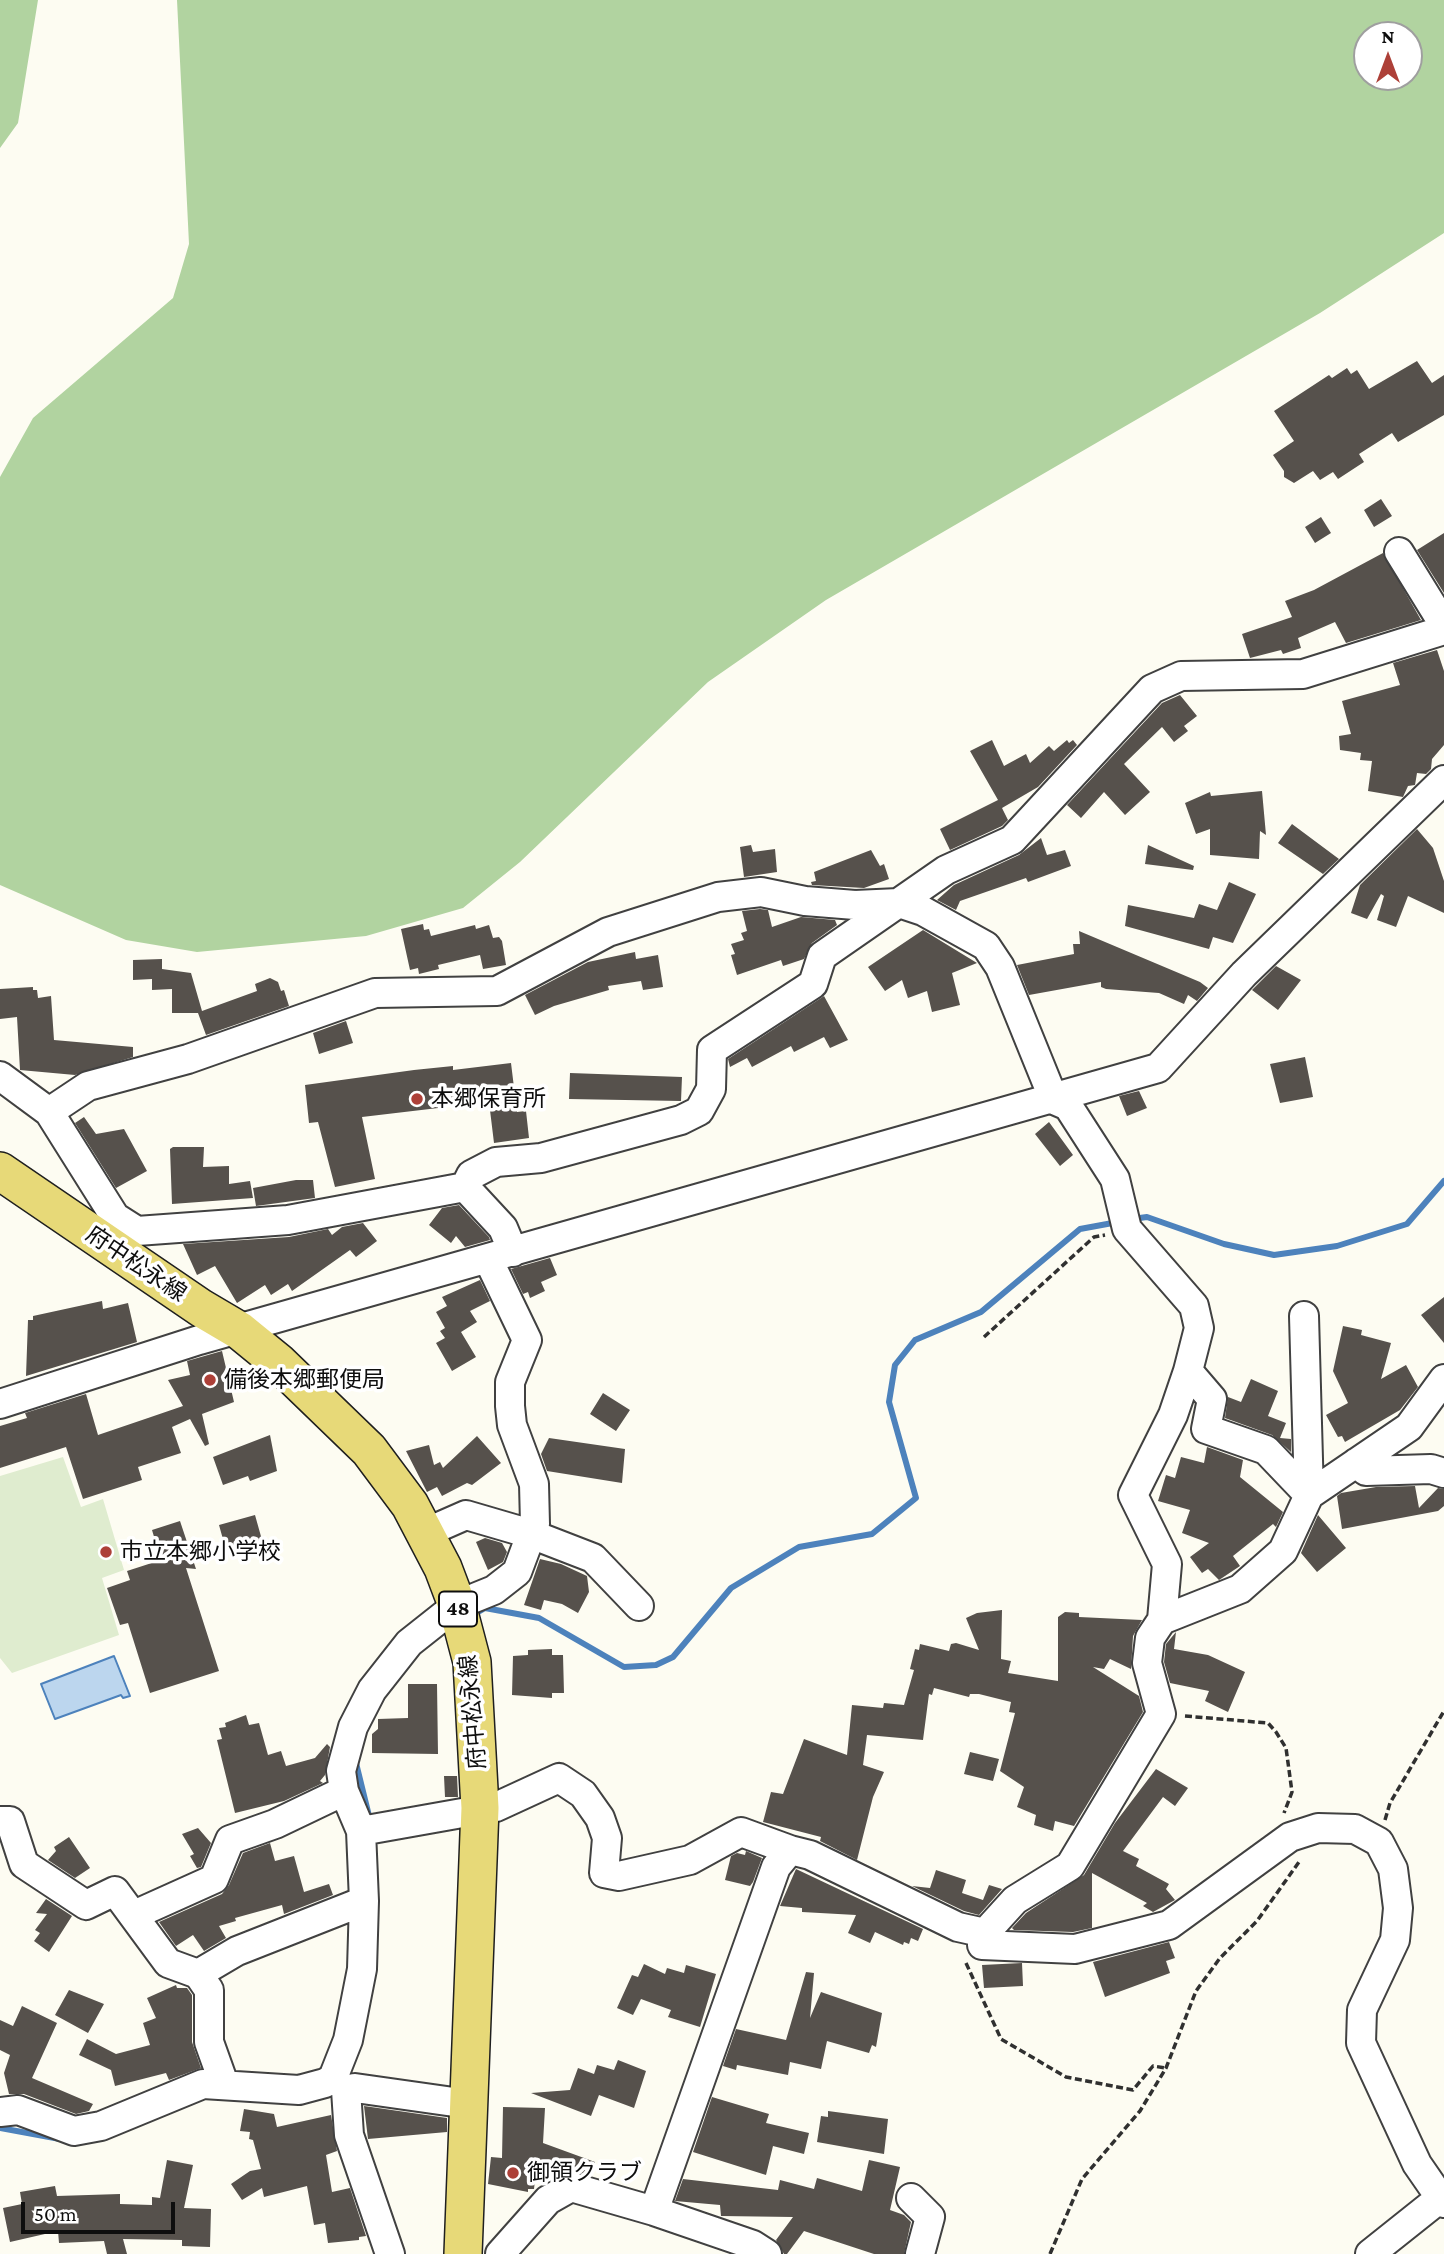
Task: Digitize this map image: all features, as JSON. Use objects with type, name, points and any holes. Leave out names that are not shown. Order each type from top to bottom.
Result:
[{"type":"main road","name":"府中松永線","points":[[0,1171],[106,1227],[278,1362],[369,1450],[410,1505],[443,1568],[457,1605],[472,1662],[480,1808],[463,2254]]},
{"type":"street","points":[[465,1187],[471,1175],[496,1162],[541,1158],[681,1120],[699,1111],[711,1089],[712,1050],[813,984],[822,956],[899,902],[946,870],[1012,840],[1152,689],[1181,676],[1303,674],[1444,627],[1399,552]]},
{"type":"street","points":[[0,1404],[199,1340],[240,1331],[1158,1069],[1244,974],[1444,780]]},
{"type":"street","points":[[49,1112],[88,1086],[188,1059],[375,993],[497,991],[608,932],[718,897],[761,892],[805,901],[855,905],[899,902],[923,911],[986,946],[1000,967],[1054,1100],[1068,1106],[1115,1179],[1128,1229],[1195,1306],[1199,1328],[1173,1415],[1133,1495],[1167,1564],[1162,1620],[1150,1638],[1146,1663],[1161,1714],[1070,1866],[971,1930]]},
{"type":"street","points":[[0,1076],[49,1112],[106,1227],[137,1231],[288,1220],[465,1187]]},
{"type":"street","points":[[390,2254],[349,2135],[340,2084],[362,1969],[364,1900],[360,1831],[344,1790],[341,1771],[354,1727],[372,1690],[410,1643],[457,1605],[494,1590],[517,1572],[535,1524],[534,1484],[512,1425],[510,1406],[510,1382],[527,1340],[501,1256],[503,1228],[465,1187]]},
{"type":"street","points":[[1162,1620],[1240,1589],[1283,1551],[1309,1495],[1304,1316]]},
{"type":"street","points":[[1188,1371],[1212,1399],[1206,1429],[1266,1450],[1309,1495]]},
{"type":"street","points":[[1309,1495],[1409,1427],[1444,1380]]},
{"type":"street","points":[[1356,1463],[1366,1471],[1431,1469],[1444,1473]]},
{"type":"street","points":[[425,1533],[466,1515],[531,1534],[593,1558],[639,1606]]},
{"type":"street","points":[[360,1831],[496,1807],[559,1778],[583,1794],[600,1818],[607,1838],[604,1874],[619,1876],[690,1860],[741,1832],[810,1855],[971,1930],[982,1945],[1075,1949],[1169,1924],[1290,1837],[1318,1828],[1356,1829],[1379,1842],[1393,1869],[1398,1908],[1395,1940],[1362,2010],[1361,2043],[1417,2164],[1443,2197],[1370,2254]]},
{"type":"street","points":[[134,1915],[214,1879],[230,1840],[275,1824],[344,1790]]},
{"type":"street","points":[[0,1821],[10,1821],[24,1864],[86,1905],[115,1891],[168,1963],[198,1974],[209,1990],[209,2042],[224,2084]]},
{"type":"street","points":[[654,2211],[776,1867],[790,1850]]},
{"type":"street","points":[[198,1974],[237,1951],[364,1900]]},
{"type":"street","points":[[0,2112],[18,2110],[74,2131],[101,2126],[203,2084],[299,2090],[340,2084],[468,2104]]},
{"type":"street","points":[[500,2254],[548,2200],[571,2187],[654,2211],[753,2245],[767,2254]]},
{"type":"street","points":[[911,2198],[930,2217],[920,2254]]},
{"type":"path","points":[[984,1337],[1094,1237],[1128,1229]]},
{"type":"path","points":[[1379,1842],[1390,1803],[1444,1710]]},
{"type":"path","points":[[1050,2254],[1082,2179],[1140,2111],[1166,2067],[1196,1991],[1220,1958],[1257,1922],[1299,1866],[1301,1843],[1290,1837],[1282,1818],[1292,1791],[1286,1748],[1268,1723],[1161,1714]]},
{"type":"path","points":[[971,1930],[953,1936],[1001,2039],[1066,2077],[1133,2091],[1153,2066],[1166,2067]]},
{"type":"green space","points":[[0,0],[38,0],[18,123],[0,148]]},
{"type":"green space","points":[[177,0],[1444,0],[1444,233],[1320,313],[826,600],[708,682],[520,862],[463,908],[366,936],[197,952],[126,940],[0,885],[0,477],[33,418],[173,298],[189,244]]},
{"type":"green space","points":[[63,1457],[81,1507],[103,1499],[124,1570],[102,1578],[119,1635],[12,1673],[0,1658],[0,1476]]},
{"type":"water","points":[[114,1656],[130,1696],[123,1698],[121,1695],[55,1719],[41,1684]]},
{"type":"building","points":[[1417,361],[1432,383],[1444,375],[1444,415],[1398,442],[1392,433],[1359,454],[1364,462],[1338,479],[1333,472],[1320,480],[1313,471],[1294,483],[1284,477],[1284,471],[1273,455],[1294,441],[1274,411],[1329,375],[1332,378],[1347,368],[1351,374],[1357,370],[1369,389]]},
{"type":"building","points":[[1381,499],[1392,516],[1374,527],[1364,510]]},
{"type":"building","points":[[1321,517],[1331,533],[1315,543],[1305,527]]},
{"type":"building","points":[[1444,533],[1444,593],[1417,550]]},
{"type":"building","points":[[1383,553],[1421,620],[1346,643],[1335,622],[1298,638],[1301,648],[1283,654],[1281,650],[1250,658],[1242,634],[1292,617],[1285,601],[1314,590]]},
{"type":"building","points":[[1437,650],[1444,671],[1444,745],[1432,759],[1431,769],[1426,774],[1417,773],[1415,785],[1408,786],[1403,797],[1368,791],[1372,761],[1360,760],[1361,753],[1340,750],[1339,736],[1351,734],[1342,701],[1400,685],[1393,663]]},
{"type":"building","points":[[1180,695],[1197,716],[1184,726],[1188,731],[1174,742],[1162,727],[1124,764],[1150,792],[1125,815],[1104,792],[1081,818],[1067,805],[1162,703]]},
{"type":"building","points":[[992,740],[1004,766],[1026,754],[1030,763],[1049,746],[1054,751],[1067,740],[1069,743],[1073,740],[1077,745],[1038,787],[1002,808],[1008,820],[1002,826],[950,850],[940,829],[998,800],[970,751]]},
{"type":"building","points":[[1262,791],[1266,835],[1260,831],[1259,859],[1210,855],[1210,829],[1196,834],[1185,803],[1210,792],[1211,796]]},
{"type":"building","points":[[1292,824],[1339,859],[1323,874],[1278,843]]},
{"type":"building","points":[[1417,829],[1433,848],[1444,881],[1444,913],[1408,896],[1396,927],[1377,920],[1384,896],[1381,894],[1367,919],[1351,913],[1360,885]]},
{"type":"building","points":[[1041,838],[1047,855],[1065,850],[1071,866],[1028,882],[1026,878],[960,901],[956,910],[937,900],[954,885],[1019,855]]},
{"type":"building","points":[[751,845],[753,852],[775,849],[777,872],[744,877],[740,847]]},
{"type":"building","points":[[1148,845],[1194,866],[1193,870],[1145,864]]},
{"type":"building","points":[[871,850],[880,866],[884,864],[889,879],[864,888],[812,885],[811,882],[816,881],[814,872]]},
{"type":"building","points":[[1229,882],[1256,894],[1233,943],[1213,937],[1209,949],[1125,926],[1128,905],[1194,918],[1199,904],[1217,910]]},
{"type":"building","points":[[768,910],[772,927],[801,917],[835,920],[837,925],[812,943],[804,959],[783,966],[781,960],[737,975],[731,944],[744,940],[741,933],[747,931],[742,911]]},
{"type":"building","points":[[423,924],[424,930],[429,929],[431,936],[475,925],[476,929],[489,925],[493,938],[499,937],[502,941],[506,965],[483,969],[480,955],[438,965],[439,969],[419,974],[418,968],[410,970],[401,929]]},
{"type":"building","points":[[923,930],[977,963],[952,973],[960,1005],[932,1012],[927,991],[908,998],[902,980],[885,991],[868,967]]},
{"type":"building","points":[[1079,931],[1200,982],[1208,988],[1197,1001],[1188,995],[1184,1004],[1159,993],[1106,989],[1101,987],[1101,982],[1029,995],[1017,965],[1074,954],[1073,944],[1080,944]]},
{"type":"building","points":[[635,952],[636,959],[658,955],[663,987],[643,990],[641,981],[608,986],[609,990],[554,1006],[535,1015],[525,995],[588,962]]},
{"type":"building","points":[[162,959],[162,969],[191,973],[202,1011],[257,991],[255,984],[270,978],[278,982],[281,991],[284,990],[289,1006],[206,1035],[198,1013],[172,1013],[172,989],[152,990],[152,979],[133,980],[133,960]]},
{"type":"building","points":[[1276,966],[1301,980],[1278,1010],[1252,990]]},
{"type":"building","points":[[33,987],[33,990],[37,990],[38,998],[51,996],[54,1040],[133,1047],[133,1057],[75,1075],[20,1070],[17,1017],[0,1019],[0,989]]},
{"type":"building","points":[[824,996],[848,1040],[830,1048],[824,1037],[794,1052],[791,1046],[752,1067],[747,1058],[730,1067],[728,1059]]},
{"type":"building","points":[[346,1021],[353,1043],[319,1054],[313,1033]]},
{"type":"building","points":[[1305,1057],[1313,1097],[1280,1103],[1270,1064]]},
{"type":"building","points":[[511,1063],[517,1112],[526,1111],[529,1138],[494,1143],[489,1102],[362,1117],[375,1179],[335,1187],[318,1122],[309,1123],[305,1085],[414,1070],[453,1066],[453,1070]]},
{"type":"building","points":[[570,1073],[682,1077],[681,1101],[569,1099]]},
{"type":"building","points":[[1139,1091],[1147,1108],[1127,1116],[1119,1096]]},
{"type":"building","points":[[84,1117],[96,1134],[124,1129],[147,1171],[116,1188],[75,1123]]},
{"type":"building","points":[[1049,1122],[1073,1155],[1060,1166],[1035,1134]]},
{"type":"building","points":[[204,1147],[203,1167],[229,1166],[229,1184],[250,1181],[253,1198],[172,1204],[170,1149]]},
{"type":"building","points":[[296,1180],[313,1180],[315,1198],[256,1206],[253,1188]]},
{"type":"building","points":[[459,1205],[490,1240],[465,1247],[456,1236],[451,1243],[429,1225],[442,1208]]},
{"type":"building","points":[[363,1223],[377,1241],[356,1257],[350,1250],[292,1291],[288,1284],[271,1295],[265,1285],[237,1303],[215,1266],[197,1275],[183,1244],[289,1237],[328,1229],[332,1235],[342,1227]]},
{"type":"building","points":[[550,1258],[557,1275],[541,1282],[545,1291],[530,1298],[528,1292],[523,1294],[511,1269]]},
{"type":"building","points":[[480,1280],[490,1301],[470,1311],[477,1322],[461,1332],[476,1357],[452,1371],[436,1343],[445,1338],[440,1331],[445,1328],[436,1312],[447,1306],[442,1297]]},
{"type":"building","points":[[1444,1297],[1444,1343],[1421,1315]]},
{"type":"building","points":[[102,1301],[103,1309],[128,1303],[137,1342],[26,1376],[28,1320],[33,1320],[33,1316]]},
{"type":"building","points":[[1343,1326],[1362,1330],[1361,1335],[1391,1343],[1381,1379],[1406,1365],[1418,1387],[1400,1410],[1345,1442],[1342,1436],[1338,1437],[1326,1415],[1348,1403],[1333,1371]]},
{"type":"building","points":[[222,1351],[234,1402],[202,1414],[209,1444],[205,1446],[190,1419],[172,1427],[181,1453],[138,1467],[142,1480],[83,1499],[66,1447],[0,1468],[0,1426],[27,1418],[25,1413],[86,1394],[98,1435],[183,1406],[168,1380],[190,1375],[187,1361]]},
{"type":"building","points":[[1251,1379],[1278,1391],[1268,1416],[1286,1423],[1280,1438],[1291,1439],[1291,1452],[1272,1435],[1225,1418],[1228,1397],[1241,1402]]},
{"type":"building","points":[[603,1393],[630,1410],[616,1431],[590,1414]]},
{"type":"building","points":[[270,1435],[277,1471],[250,1481],[248,1476],[223,1485],[213,1457]]},
{"type":"building","points":[[477,1436],[501,1463],[472,1485],[467,1483],[442,1496],[437,1487],[427,1492],[406,1451],[429,1445],[434,1465],[440,1462],[443,1468]]},
{"type":"building","points":[[549,1438],[625,1449],[622,1483],[547,1471],[541,1454]]},
{"type":"building","points":[[1207,1447],[1243,1460],[1240,1477],[1283,1512],[1276,1527],[1273,1524],[1233,1556],[1240,1566],[1219,1580],[1208,1569],[1202,1573],[1190,1557],[1209,1543],[1182,1533],[1190,1510],[1158,1501],[1166,1475],[1175,1478],[1181,1457],[1204,1463]]},
{"type":"building","points":[[1415,1486],[1419,1508],[1438,1488],[1444,1489],[1444,1506],[1438,1511],[1342,1529],[1337,1496],[1341,1493],[1376,1487]]},
{"type":"building","points":[[255,1515],[262,1540],[226,1550],[219,1525]]},
{"type":"building","points":[[1318,1515],[1346,1548],[1317,1572],[1301,1553]]},
{"type":"building","points":[[180,1521],[196,1569],[186,1568],[219,1671],[150,1693],[128,1623],[120,1625],[107,1588],[130,1580],[127,1571],[161,1560],[152,1530]]},
{"type":"building","points":[[485,1538],[502,1543],[507,1552],[503,1562],[488,1570],[476,1542]]},
{"type":"building","points":[[540,1559],[561,1564],[587,1576],[589,1592],[578,1613],[562,1604],[544,1600],[541,1610],[524,1605]]},
{"type":"building","points":[[1002,1610],[1001,1659],[1011,1661],[1008,1673],[1058,1681],[1058,1617],[1065,1612],[1079,1613],[1079,1617],[1142,1620],[1133,1636],[1131,1669],[1110,1659],[1104,1669],[1093,1667],[1139,1696],[1143,1712],[1074,1826],[1055,1821],[1053,1831],[1034,1825],[1036,1815],[1017,1807],[1024,1787],[1000,1771],[1015,1713],[1009,1712],[1011,1702],[979,1694],[970,1694],[969,1697],[934,1688],[932,1695],[929,1694],[923,1740],[867,1735],[863,1765],[884,1772],[873,1797],[857,1860],[820,1841],[821,1837],[763,1822],[771,1792],[783,1794],[804,1739],[847,1755],[852,1705],[883,1708],[884,1703],[904,1705],[914,1670],[910,1669],[915,1649],[919,1650],[920,1644],[949,1651],[951,1644],[956,1643],[979,1650],[966,1618],[977,1613]]},
{"type":"building","points":[[1176,1632],[1174,1649],[1208,1655],[1245,1672],[1228,1712],[1205,1701],[1209,1691],[1170,1683],[1164,1662],[1166,1644]]},
{"type":"building","points":[[552,1649],[552,1655],[563,1655],[564,1693],[552,1693],[552,1698],[512,1695],[513,1656],[528,1655],[528,1650]]},
{"type":"building","points":[[408,1684],[437,1684],[438,1754],[372,1753],[372,1734],[378,1729],[378,1719],[408,1718]]},
{"type":"building","points":[[246,1715],[249,1725],[259,1723],[268,1755],[281,1751],[286,1766],[315,1758],[327,1744],[330,1747],[325,1775],[320,1781],[323,1783],[284,1801],[235,1813],[217,1740],[222,1739],[219,1728],[226,1727],[225,1723]]},
{"type":"building","points":[[970,1752],[999,1759],[993,1781],[964,1774]]},
{"type":"building","points":[[1156,1769],[1188,1788],[1175,1806],[1163,1797],[1123,1851],[1139,1859],[1136,1866],[1169,1884],[1166,1889],[1175,1900],[1153,1912],[1143,1906],[1147,1903],[1092,1873],[1092,1928],[1073,1932],[1014,1930],[1012,1928],[1026,1913],[1084,1875],[1115,1823]]},
{"type":"building","points":[[444,1776],[457,1776],[458,1797],[445,1797]]},
{"type":"building","points":[[198,1828],[211,1843],[201,1867],[197,1868],[190,1856],[194,1854],[182,1834]]},
{"type":"building","points":[[69,1837],[90,1868],[75,1878],[48,1860],[56,1851],[54,1847]]},
{"type":"building","points":[[270,1843],[275,1861],[294,1856],[304,1892],[329,1884],[333,1895],[284,1914],[282,1905],[235,1918],[236,1921],[219,1926],[226,1938],[204,1951],[193,1935],[176,1946],[159,1922],[222,1894],[229,1885],[243,1853]]},
{"type":"building","points":[[746,1851],[762,1858],[753,1882],[750,1886],[725,1880],[731,1856],[737,1853],[745,1855]]},
{"type":"building","points":[[796,1869],[923,1929],[918,1941],[911,1938],[909,1944],[904,1942],[903,1945],[875,1932],[870,1943],[848,1933],[856,1915],[802,1912],[802,1908],[780,1906]]},
{"type":"building","points":[[936,1870],[966,1880],[962,1893],[983,1900],[989,1885],[1002,1889],[979,1915],[964,1911],[912,1886],[930,1888]]},
{"type":"building","points":[[46,1899],[72,1916],[49,1952],[34,1941],[40,1933],[35,1930],[47,1914],[36,1913]]},
{"type":"building","points":[[1169,1942],[1175,1958],[1166,1961],[1170,1973],[1105,1997],[1093,1962]]},
{"type":"building","points":[[1022,1963],[1023,1986],[984,1988],[982,1965]]},
{"type":"building","points":[[644,1964],[665,1974],[667,1968],[684,1973],[686,1965],[716,1974],[700,2027],[668,2017],[671,2010],[641,1999],[633,2015],[617,2008],[632,1975],[638,1977]]},
{"type":"building","points":[[806,1972],[814,1973],[810,2018],[821,1992],[882,2013],[876,2047],[872,2045],[869,2053],[827,2041],[821,2069],[790,2062],[788,2075],[737,2065],[736,2070],[723,2066],[736,2029],[786,2040]]},
{"type":"building","points":[[176,1985],[177,1988],[187,1988],[192,1995],[192,2042],[201,2068],[169,2080],[166,2073],[115,2086],[111,2070],[79,2055],[87,2039],[116,2054],[150,2045],[143,2023],[156,2018],[147,1998]]},
{"type":"building","points":[[69,1990],[104,2004],[88,2033],[55,2015]]},
{"type":"building","points":[[22,2006],[57,2023],[32,2078],[93,2104],[89,2111],[76,2114],[24,2094],[9,2094],[4,2073],[10,2055],[0,2050],[0,2020],[13,2026]]},
{"type":"building","points":[[618,2060],[646,2071],[634,2108],[599,2095],[591,2116],[531,2093],[570,2090],[578,2068],[594,2074],[597,2065],[614,2070]]},
{"type":"building","points":[[712,2097],[769,2114],[766,2123],[809,2133],[804,2154],[773,2146],[766,2175],[693,2152]]},
{"type":"building","points":[[364,2106],[447,2118],[447,2132],[368,2139]]},
{"type":"building","points":[[503,2107],[545,2108],[543,2143],[595,2162],[590,2175],[537,2162],[534,2189],[528,2189],[528,2192],[488,2184],[491,2157],[502,2158]]},
{"type":"building","points":[[244,2109],[274,2114],[277,2127],[331,2115],[337,2151],[326,2155],[332,2192],[350,2188],[366,2236],[359,2237],[359,2240],[328,2243],[325,2223],[314,2225],[307,2186],[264,2197],[262,2188],[242,2200],[231,2184],[250,2171],[261,2169],[253,2140],[249,2139],[250,2132],[240,2131]]},
{"type":"building","points":[[828,2111],[888,2119],[884,2154],[817,2142],[821,2116],[828,2117]]},
{"type":"building","points":[[167,2160],[193,2165],[184,2208],[211,2209],[210,2247],[182,2246],[182,2240],[123,2239],[127,2254],[107,2254],[104,2241],[59,2243],[58,2231],[10,2242],[3,2208],[22,2204],[20,2192],[55,2186],[57,2196],[120,2194],[120,2204],[152,2205],[152,2197],[160,2198]]},
{"type":"building","points":[[869,2160],[900,2167],[890,2210],[904,2215],[911,2222],[904,2254],[874,2254],[804,2231],[787,2254],[784,2254],[776,2240],[793,2217],[721,2216],[720,2205],[675,2201],[683,2179],[778,2190],[780,2180],[814,2189],[817,2178],[862,2191]]},
{"type":"waterway","points":[[1132,1219],[1147,1217],[1224,1244],[1274,1255],[1337,1246],[1407,1224],[1444,1181]]},
{"type":"waterway","points":[[473,1615],[485,1608],[539,1618],[624,1667],[656,1665],[673,1657],[731,1588],[799,1547],[872,1534],[916,1498],[889,1402],[895,1365],[915,1340],[981,1312],[1080,1229],[1118,1222]]},
{"type":"waterway","points":[[355,1759],[370,1820]]},
{"type":"waterway","points":[[0,2128],[60,2139]]},
{"type":"place","name":"本郷保育所","points":[[417,1099]]},
{"type":"place","name":"備後本郷郵便局","points":[[210,1380]]},
{"type":"place","name":"市立本郷小学校","points":[[106,1552]]},
{"type":"place","name":"御領クラブ","points":[[513,2173]]}]
